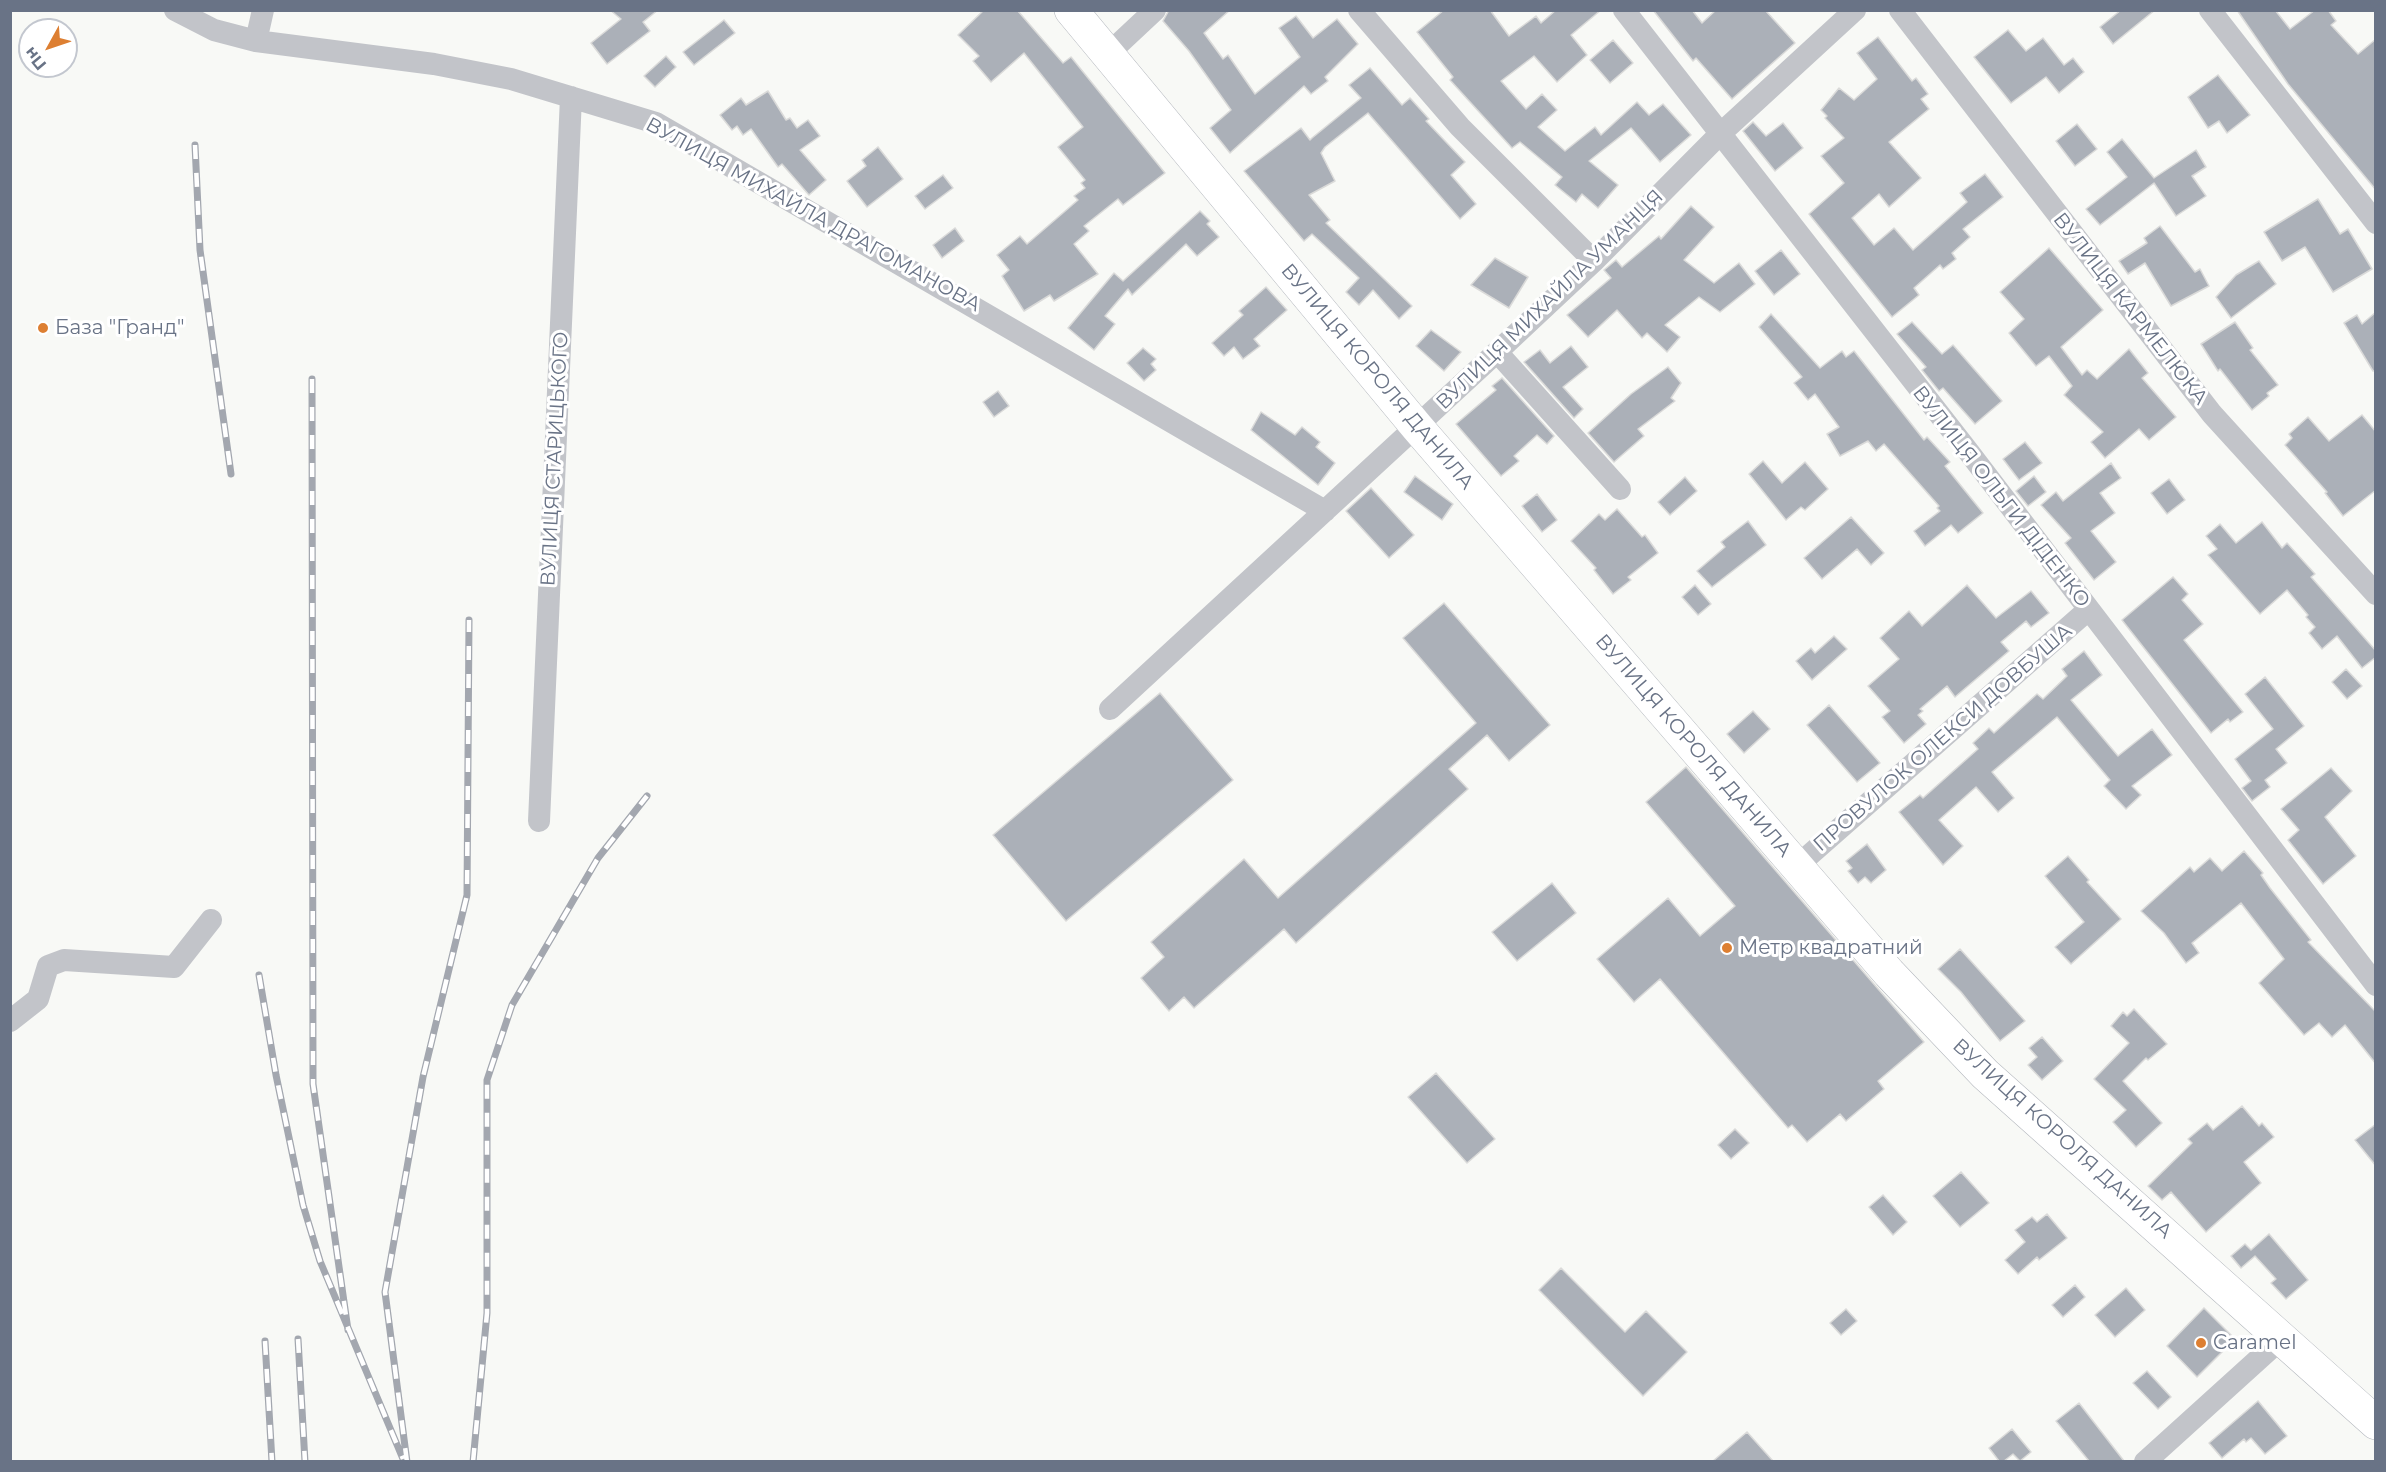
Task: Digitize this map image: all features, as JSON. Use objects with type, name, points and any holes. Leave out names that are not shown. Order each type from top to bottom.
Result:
[{"type":"main road","name":"ВУЛИЦЯ КОРОЛЯ ДАНИЛА","points":[[1071,10],[1417,427],[1889,973],[1985,1074],[2376,1423]]},
{"type":"street","name":"ВУЛИЦЯ МИХАЙЛА ДРАГОМАНОВА","points":[[175,10],[214,30],[256,41],[434,64],[511,79],[656,123],[1325,511]]},
{"type":"street","points":[[256,41],[263,10]]},
{"type":"street","points":[[1108,54],[1155,10]]},
{"type":"street","points":[[1359,10],[1460,127],[1594,261]]},
{"type":"street","name":"ВУЛИЦЯ ОЛЬГИ ДІДЕНКО","points":[[1624,10],[1719,135],[1962,443],[2376,985]]},
{"type":"street","name":"ВУЛИЦЯ МИХАЙЛА УМАНЦЯ","points":[[1110,709],[1594,261],[1719,135],[1855,10]]},
{"type":"street","name":"ВУЛИЦЯ КАРМЕЛЮКА","points":[[1900,10],[2212,414],[2376,594]]},
{"type":"street","points":[[2210,10],[2376,223]]},
{"type":"street","name":"ВУЛИЦЯ СТАРИЦЬКОГО","points":[[539,821],[571,97]]},
{"type":"street","points":[[1497,352],[1620,489]]},
{"type":"street","name":"ПРОВУЛОК ОЛЕКСИ ДОВБУША","points":[[1797,866],[2088,610]]},
{"type":"street","points":[[10,1021],[38,999],[48,966],[64,960],[174,967],[211,920]]},
{"type":"street","points":[[2145,1461],[2282,1338]]},
{"type":"building","points":[[610,10],[658,10],[643,22],[650,31],[607,64],[591,43],[621,19]]},
{"type":"building","points":[[984,10],[1017,10],[1063,63],[1071,57],[1165,173],[1123,205],[1118,199],[1084,226],[1089,231],[1074,244],[1098,274],[1054,301],[1050,295],[1024,311],[1002,276],[1009,270],[997,255],[1020,236],[1027,244],[1078,200],[1074,196],[1085,188],[1081,183],[1085,180],[1058,147],[1083,127],[1024,53],[991,82],[973,61],[979,56],[958,35]]},
{"type":"building","points":[[1169,10],[1230,10],[1204,33],[1223,59],[1228,55],[1255,94],[1300,57],[1279,28],[1296,16],[1313,38],[1337,19],[1358,44],[1325,77],[1328,81],[1311,94],[1304,86],[1230,153],[1210,128],[1231,110],[1189,51],[1163,21]]},
{"type":"building","points":[[1444,10],[1490,10],[1509,36],[1536,16],[1541,23],[1556,10],[1601,10],[1571,35],[1587,55],[1557,82],[1534,56],[1501,81],[1526,109],[1542,94],[1557,110],[1538,127],[1565,151],[1595,127],[1601,135],[1637,102],[1649,115],[1663,104],[1691,135],[1660,162],[1631,128],[1589,161],[1618,185],[1598,208],[1582,194],[1576,202],[1555,185],[1562,177],[1520,142],[1512,148],[1450,80],[1453,77],[1417,32]]},
{"type":"building","points":[[1653,10],[1692,10],[1702,23],[1716,10],[1765,10],[1795,43],[1732,99],[1696,58],[1693,61]]},
{"type":"building","points":[[2121,10],[2155,10],[2113,44],[2100,27]]},
{"type":"building","points":[[2237,10],[2275,10],[2290,29],[2315,10],[2328,10],[2336,21],[2331,25],[2358,54],[2376,39],[2376,190],[2288,84]]},
{"type":"building","points":[[724,20],[735,33],[694,65],[683,52]]},
{"type":"building","points":[[2008,30],[2026,51],[2043,38],[2064,65],[2073,58],[2084,72],[2059,93],[2046,77],[2011,103],[1974,57]]},
{"type":"building","points":[[1878,37],[1912,81],[1916,78],[1928,94],[1921,99],[1929,109],[1889,142],[1921,178],[1889,207],[1879,194],[1852,218],[1874,245],[1894,228],[1913,250],[1967,202],[1960,193],[1985,174],[2003,197],[1963,229],[1970,237],[1952,253],[1956,259],[1943,269],[1940,265],[1914,288],[1919,295],[1892,317],[1809,214],[1844,183],[1821,156],[1844,138],[1825,118],[1827,116],[1821,110],[1839,88],[1854,100],[1877,79],[1857,53]]},
{"type":"building","points":[[1613,40],[1633,63],[1610,83],[1590,60]]},
{"type":"building","points":[[666,56],[676,67],[655,87],[644,76]]},
{"type":"building","points":[[1370,68],[1402,105],[1410,98],[1429,119],[1426,121],[1465,162],[1451,175],[1476,204],[1460,219],[1368,113],[1325,147],[1321,153],[1335,181],[1309,195],[1330,220],[1326,223],[1412,306],[1399,319],[1373,290],[1359,305],[1346,292],[1359,278],[1312,234],[1304,241],[1244,171],[1301,128],[1310,140],[1361,98],[1349,85]]},
{"type":"building","points":[[2218,75],[2250,115],[2227,133],[2219,121],[2208,128],[2188,97]]},
{"type":"building","points":[[768,91],[786,120],[790,118],[797,128],[808,120],[820,136],[800,150],[826,180],[809,195],[782,164],[778,167],[751,129],[743,135],[737,126],[732,130],[720,115],[741,98],[746,105]]},
{"type":"building","points":[[1753,122],[1766,136],[1783,123],[1803,148],[1775,171],[1743,131]]},
{"type":"building","points":[[2077,124],[2097,149],[2075,166],[2056,141]]},
{"type":"building","points":[[2122,139],[2154,178],[2196,150],[2206,167],[2192,176],[2206,196],[2176,216],[2154,183],[2100,225],[2086,209],[2127,177],[2107,152]]},
{"type":"building","points":[[878,147],[903,179],[867,207],[847,181],[866,166],[862,160]]},
{"type":"building","points":[[943,175],[953,188],[925,209],[915,196]]},
{"type":"building","points":[[2318,199],[2340,234],[2348,229],[2372,269],[2333,292],[2305,247],[2282,261],[2264,232]]},
{"type":"building","points":[[1691,206],[1714,227],[1684,260],[1714,283],[1739,263],[1755,284],[1720,312],[1699,297],[1665,325],[1680,337],[1667,352],[1647,333],[1642,338],[1617,310],[1588,337],[1567,315],[1611,278],[1604,270],[1616,260],[1622,267],[1659,236],[1661,239]]},
{"type":"building","points":[[1200,211],[1210,221],[1207,224],[1219,237],[1197,256],[1186,244],[1132,295],[1128,289],[1105,316],[1115,324],[1094,350],[1068,328],[1114,273],[1123,281]]},
{"type":"building","points":[[2160,226],[2195,272],[2200,269],[2209,286],[2171,306],[2145,263],[2128,274],[2119,261],[2147,243],[2144,238]]},
{"type":"building","points":[[955,228],[964,241],[942,258],[933,245]]},
{"type":"building","points":[[2049,248],[2103,310],[2061,347],[2082,375],[2087,370],[2097,379],[2129,349],[2148,373],[2142,378],[2176,417],[2149,440],[2139,429],[2105,458],[2091,442],[2103,432],[2064,395],[2072,386],[2049,356],[2036,366],[2009,333],[2024,319],[2000,292]]},
{"type":"building","points":[[1781,250],[1800,274],[1774,295],[1755,271]]},
{"type":"building","points":[[1495,258],[1528,277],[1509,308],[1471,285]]},
{"type":"building","points":[[2259,261],[2276,284],[2231,318],[2216,297],[2236,275]]},
{"type":"building","points":[[1266,287],[1287,310],[1254,339],[1260,346],[1243,359],[1234,347],[1224,356],[1212,343],[1243,315],[1239,311]]},
{"type":"building","points":[[2376,312],[2376,370],[2373,371],[2344,323],[2357,315],[2362,324]]},
{"type":"building","points":[[1771,314],[1820,368],[1842,351],[1846,357],[1854,351],[1924,440],[1927,437],[1950,462],[1945,466],[1983,513],[1958,533],[1951,525],[1925,546],[1914,531],[1940,511],[1937,508],[1939,506],[1884,444],[1876,451],[1868,441],[1840,456],[1827,434],[1839,427],[1815,394],[1808,400],[1794,383],[1802,377],[1759,327]]},
{"type":"building","points":[[1912,322],[1942,354],[1953,345],[2002,401],[1975,424],[1943,388],[1939,391],[1922,370],[1926,367],[1897,334]]},
{"type":"building","points":[[2235,322],[2253,348],[2250,350],[2278,385],[2267,393],[2269,396],[2252,410],[2220,369],[2218,371],[2201,344]]},
{"type":"building","points":[[1431,330],[1461,352],[1444,371],[1416,346]]},
{"type":"building","points":[[1571,346],[1588,367],[1563,387],[1583,409],[1574,418],[1524,362],[1540,350],[1550,363]]},
{"type":"building","points":[[1143,348],[1156,359],[1151,364],[1156,370],[1144,381],[1127,363]]},
{"type":"building","points":[[1668,367],[1681,383],[1671,398],[1675,401],[1638,429],[1644,436],[1614,462],[1588,433],[1631,394]]},
{"type":"building","points":[[1502,378],[1554,436],[1547,444],[1537,435],[1514,456],[1519,461],[1501,476],[1456,424],[1496,390],[1492,386]]},
{"type":"building","points":[[998,391],[1009,406],[994,417],[983,402]]},
{"type":"building","points":[[1261,412],[1295,435],[1302,427],[1320,442],[1316,447],[1335,463],[1318,485],[1251,430]]},
{"type":"building","points":[[2362,415],[2376,432],[2376,490],[2343,516],[2325,493],[2327,492],[2285,445],[2292,438],[2289,434],[2308,417],[2329,441]]},
{"type":"building","points":[[2025,442],[2042,463],[2019,480],[2003,459]]},
{"type":"building","points":[[1763,461],[1782,483],[1805,462],[1828,489],[1805,510],[1801,507],[1786,520],[1749,474]]},
{"type":"building","points":[[2111,463],[2121,478],[2100,493],[2115,513],[2091,531],[2116,562],[2094,580],[2065,543],[2071,538],[2041,505],[2056,492],[2063,501]]},
{"type":"building","points":[[1415,476],[1453,504],[1442,520],[1404,492]]},
{"type":"building","points":[[2034,476],[2046,492],[2028,506],[2016,491]]},
{"type":"building","points":[[1685,477],[1697,491],[1670,515],[1658,502]]},
{"type":"building","points":[[2169,479],[2185,500],[2167,514],[2151,493]]},
{"type":"building","points":[[1371,488],[1414,535],[1389,558],[1346,511]]},
{"type":"building","points":[[1537,494],[1557,520],[1542,532],[1522,506]]},
{"type":"building","points":[[1617,509],[1642,537],[1645,535],[1658,553],[1628,577],[1631,580],[1613,594],[1594,570],[1596,568],[1571,541],[1599,514],[1605,520]]},
{"type":"building","points":[[1851,517],[1884,553],[1871,565],[1857,549],[1822,579],[1804,558]]},
{"type":"building","points":[[1748,521],[1766,545],[1712,587],[1697,571],[1725,547],[1721,542]]},
{"type":"building","points":[[2262,522],[2282,548],[2287,543],[2315,574],[2311,577],[2376,651],[2376,657],[2362,668],[2337,636],[2322,649],[2309,633],[2315,627],[2306,617],[2308,615],[2287,590],[2260,614],[2208,555],[2217,549],[2206,536],[2220,524],[2236,543]]},
{"type":"building","points":[[2173,577],[2188,594],[2182,600],[2203,624],[2184,640],[2243,712],[2230,722],[2228,719],[2211,733],[2122,620]]},
{"type":"building","points":[[1695,585],[1711,604],[1698,615],[1682,597]]},
{"type":"building","points":[[1967,585],[1996,618],[2031,591],[2049,613],[2031,627],[2026,621],[2001,642],[2009,651],[1955,697],[1947,686],[1920,709],[1923,711],[1918,715],[1926,724],[1904,743],[1882,717],[1890,711],[1868,686],[1899,659],[1880,638],[1909,611],[1922,626]]},
{"type":"building","points":[[1444,603],[1550,725],[1509,761],[1487,735],[1449,769],[1468,789],[1296,943],[1284,929],[1194,1008],[1184,997],[1169,1011],[1141,978],[1164,957],[1151,942],[1244,859],[1278,898],[1476,723],[1403,638]]},
{"type":"building","points":[[1834,636],[1847,649],[1812,680],[1796,661],[1811,648],[1815,653]]},
{"type":"building","points":[[2084,651],[2102,675],[2071,700],[2118,756],[2152,729],[2172,755],[2132,786],[2141,795],[2126,809],[2104,786],[2110,780],[2057,717],[1992,772],[2014,798],[1998,812],[1976,787],[1939,820],[1963,846],[1943,865],[1899,812],[1920,795],[1923,798],[1978,749],[1973,743],[1989,728],[1994,733],[2037,694],[2043,699],[2067,676],[2062,669]]},
{"type":"building","points":[[2346,669],[2362,686],[2347,699],[2332,682]]},
{"type":"building","points":[[2265,677],[2304,726],[2276,749],[2287,763],[2265,780],[2270,787],[2252,801],[2242,788],[2251,781],[2235,759],[2273,729],[2245,694]]},
{"type":"building","points":[[1160,693],[1233,780],[1066,921],[993,835]]},
{"type":"building","points":[[1829,705],[1880,763],[1857,782],[1807,725]]},
{"type":"building","points":[[1753,711],[1770,729],[1744,753],[1727,734]]},
{"type":"building","name":"Метр квадратний","points":[[1686,767],[1924,1042],[1878,1081],[1884,1089],[1846,1121],[1840,1114],[1807,1142],[1792,1125],[1788,1128],[1660,979],[1634,1002],[1597,959],[1668,898],[1700,936],[1735,906],[1646,802]]},
{"type":"building","points":[[2331,768],[2352,791],[2325,817],[2356,856],[2323,884],[2288,840],[2299,830],[2281,809]]},
{"type":"building","points":[[1867,844],[1886,870],[1871,883],[1865,877],[1858,883],[1848,871],[1852,868],[1846,861]]},
{"type":"building","points":[[2244,851],[2263,873],[2261,875],[2270,888],[2311,940],[2308,942],[2376,1012],[2376,1064],[2345,1025],[2332,1037],[2319,1023],[2304,1035],[2259,983],[2284,959],[2241,903],[2192,943],[2199,953],[2186,963],[2164,933],[2141,911],[2190,867],[2194,872],[2210,858],[2222,871]]},
{"type":"building","points":[[2068,856],[2089,880],[2087,882],[2121,919],[2071,964],[2055,947],[2084,922],[2045,876]]},
{"type":"building","points":[[1552,883],[1576,913],[1517,961],[1492,932]]},
{"type":"building","points":[[1960,949],[2025,1021],[2000,1041],[1961,992],[1938,969]]},
{"type":"building","points":[[2134,1009],[2167,1044],[2148,1060],[2146,1058],[2123,1081],[2162,1123],[2136,1147],[2113,1122],[2126,1110],[2094,1079],[2129,1043],[2111,1026],[2123,1012],[2127,1016]]},
{"type":"building","points":[[2042,1037],[2063,1061],[2042,1080],[2028,1065],[2037,1057],[2029,1048]]},
{"type":"building","points":[[1436,1073],[1495,1139],[1467,1163],[1408,1097]]},
{"type":"building","points":[[2242,1106],[2259,1126],[2262,1123],[2274,1137],[2244,1162],[2261,1183],[2206,1232],[2171,1192],[2162,1200],[2148,1186],[2192,1143],[2188,1139],[2207,1123],[2213,1130]]},
{"type":"building","points":[[2376,1124],[2376,1166],[2355,1140]]},
{"type":"building","points":[[1735,1129],[1749,1143],[1731,1159],[1718,1145]]},
{"type":"building","points":[[1961,1172],[1989,1203],[1960,1227],[1933,1196]]},
{"type":"building","points":[[1883,1195],[1907,1222],[1893,1235],[1869,1207]]},
{"type":"building","points":[[2047,1214],[2067,1238],[2039,1260],[2037,1257],[2018,1274],[2005,1260],[2025,1242],[2015,1230],[2032,1217],[2037,1222]]},
{"type":"building","points":[[2269,1234],[2308,1280],[2286,1299],[2271,1283],[2276,1279],[2255,1256],[2241,1268],[2231,1256],[2245,1244],[2251,1250]]},
{"type":"building","points":[[1561,1268],[1625,1332],[1646,1311],[1687,1352],[1643,1396],[1539,1290]]},
{"type":"building","points":[[2075,1285],[2085,1297],[2063,1317],[2052,1305]]},
{"type":"building","points":[[2126,1288],[2145,1310],[2115,1337],[2095,1315]]},
{"type":"building","name":"Caramel","points":[[2204,1308],[2235,1339],[2197,1377],[2167,1346]]},
{"type":"building","points":[[1846,1309],[1857,1321],[1841,1335],[1830,1323]]},
{"type":"building","points":[[2147,1371],[2171,1397],[2158,1409],[2133,1383]]},
{"type":"building","points":[[2258,1401],[2287,1436],[2265,1454],[2251,1438],[2246,1442],[2244,1439],[2222,1458],[2209,1443]]},
{"type":"building","points":[[2079,1403],[2124,1461],[2089,1461],[2056,1421]]},
{"type":"building","points":[[2012,1429],[2031,1452],[2020,1461],[2013,1454],[2004,1461],[1999,1461],[1989,1448]]},
{"type":"building","points":[[1747,1432],[1773,1461],[1713,1461]]},
{"type":"railway","points":[[195,145],[200,250],[231,474]]},
{"type":"railway","points":[[312,379],[313,1084],[348,1330]]},
{"type":"railway","points":[[407,1462],[385,1292],[423,1077],[467,895],[469,620]]},
{"type":"railway","points":[[473,1462],[487,1313],[487,1080],[512,1005],[598,858],[647,796]]},
{"type":"railway","points":[[259,975],[276,1075],[303,1205],[320,1261],[403,1459]]},
{"type":"railway","points":[[298,1339],[305,1462]]},
{"type":"railway","points":[[265,1341],[272,1462]]},
{"type":"place","name":"База \"Гранд\"","points":[[43,328]]},
{"type":"place","name":"Метр квадратний","points":[[1727,948]]},
{"type":"place","name":"Caramel","points":[[2201,1343]]}]
